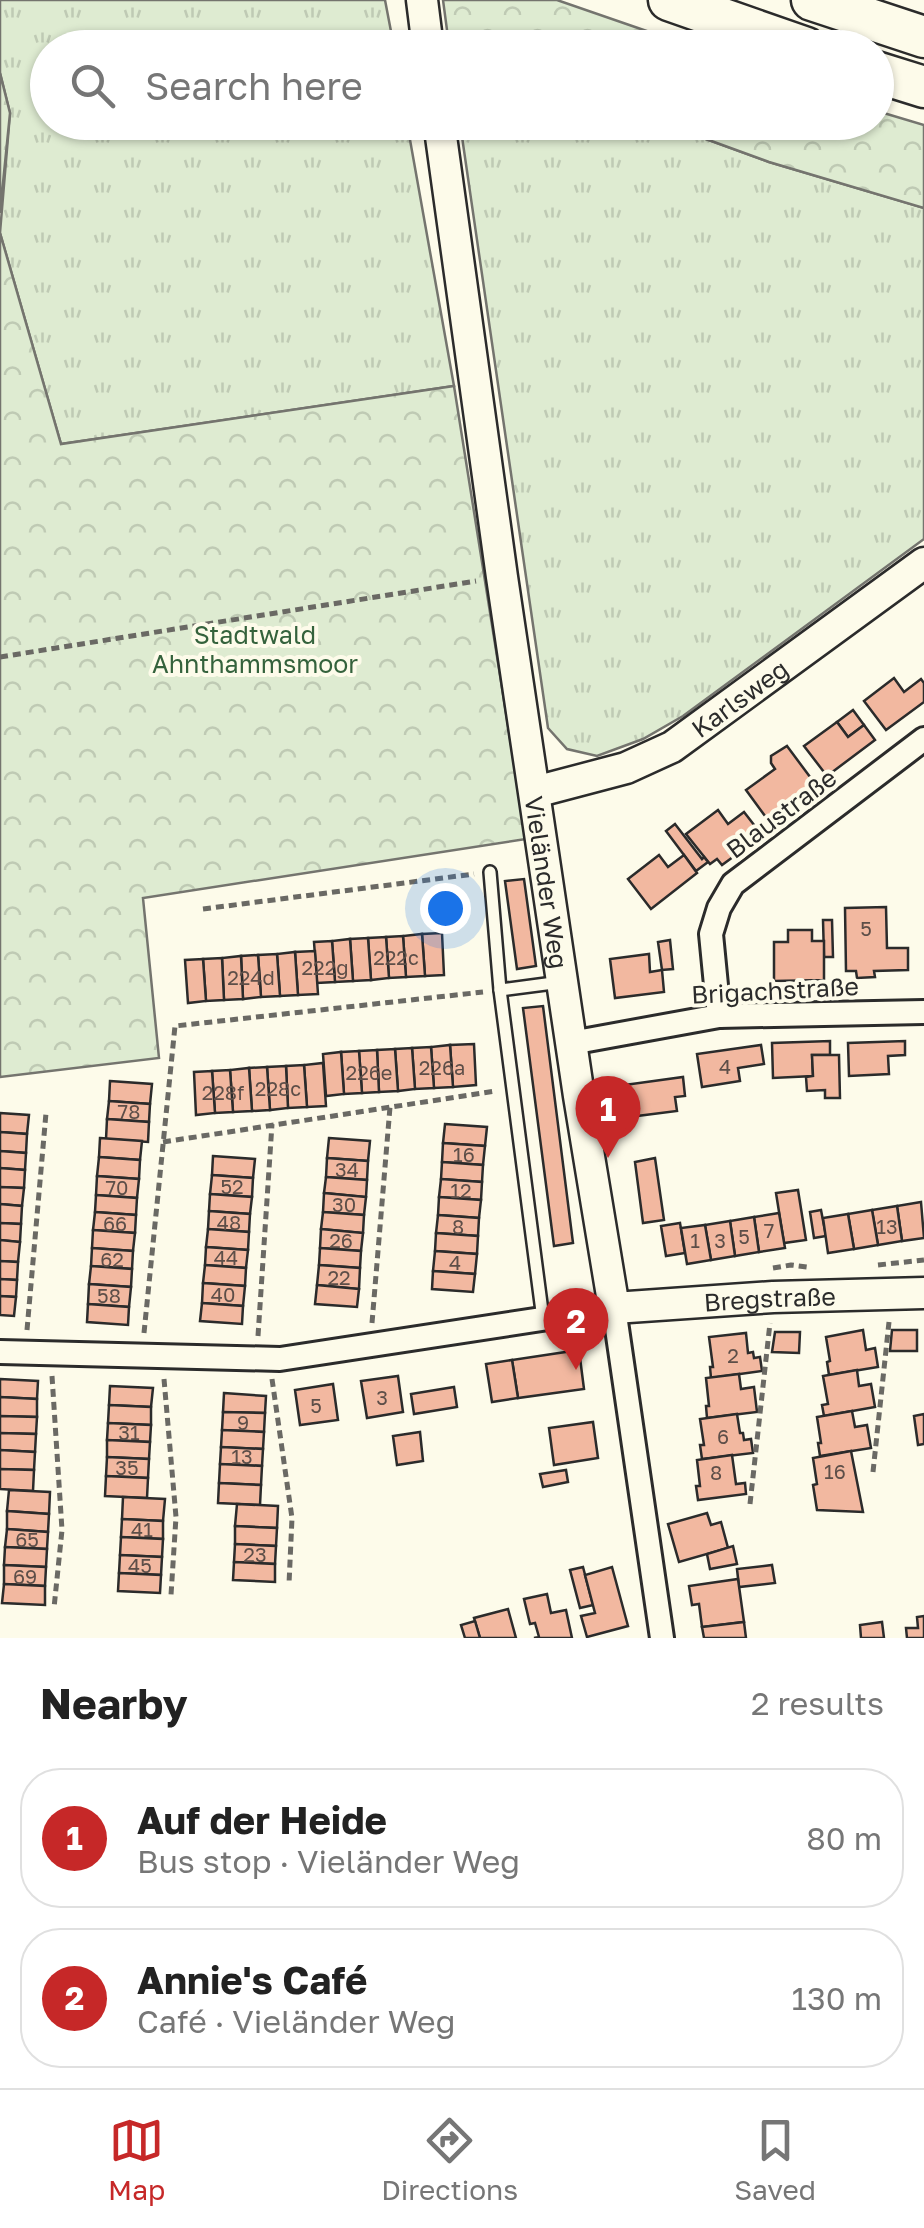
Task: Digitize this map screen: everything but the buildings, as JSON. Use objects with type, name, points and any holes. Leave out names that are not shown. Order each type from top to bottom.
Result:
[{"type":"highway","points":[[668,0],[754,30]]},
{"type":"highway","points":[[812,0],[924,37]]},
{"type":"highway","points":[[894,78],[924,87]]},
{"type":"street","name":"Vieländer Weg","points":[[441,140],[502,577],[614,1308],[657,1636]]},
{"type":"street","name":"Karlsweg","points":[[536,792],[626,768],[672,747],[924,562]]},
{"type":"street","name":"Blaustraße","points":[[718,1016],[711,934],[719,908],[733,884],[924,738]]},
{"type":"street","name":"Brigachstraße","points":[[571,1043],[718,1016],[924,1012]]},
{"type":"street","name":"Bregstraße","points":[[614,1308],[773,1297],[924,1293]]},
{"type":"street","points":[[0,1352],[280,1359],[614,1308]]},
{"type":"lane","points":[[490,872],[500,990],[543,1319]]},
{"type":"lane","points":[[500,990],[562,982]]},
{"type":"path","points":[[0,657],[502,577]]},
{"type":"path","points":[[203,909],[490,872]]},
{"type":"path","points":[[171,1595],[176,1517],[152,1356],[163,1142],[174,1026],[500,990]]},
{"type":"path","points":[[163,1142],[513,1088]]},
{"type":"path","points":[[370,1345],[390,1107]]},
{"type":"path","points":[[25,1352],[46,1113]]},
{"type":"path","points":[[272,1124],[263,1359],[292,1518],[290,1584]]},
{"type":"path","points":[[872,1472],[892,1294]]},
{"type":"path","points":[[750,1504],[773,1297]]},
{"type":"path","points":[[51,1353],[62,1530],[54,1608]]},
{"type":"green space","points":[[0,0],[385,0],[391,30],[30,30],[30,140],[410,140],[454,386],[61,444],[0,233],[10,113],[0,73]]},
{"type":"green space","points":[[443,0],[557,0],[644,30],[447,30]]},
{"type":"green space","points":[[0,73],[10,113],[0,213]]},
{"type":"green space","points":[[894,116],[924,125],[924,208],[709,140],[894,140]]},
{"type":"green space","points":[[462,140],[709,140],[924,208],[924,539],[683,716],[643,739],[597,756],[567,749],[548,728]]},
{"type":"green space","name":"Stadtwald Ahnthammsmoor","points":[[0,233],[61,444],[454,386],[526,839],[143,898],[159,1058],[0,1077]]},
{"type":"place","name":"Auf der Heide","points":[[608,1158]]},
{"type":"place","name":"Annie's Café","points":[[576,1370]]}]
